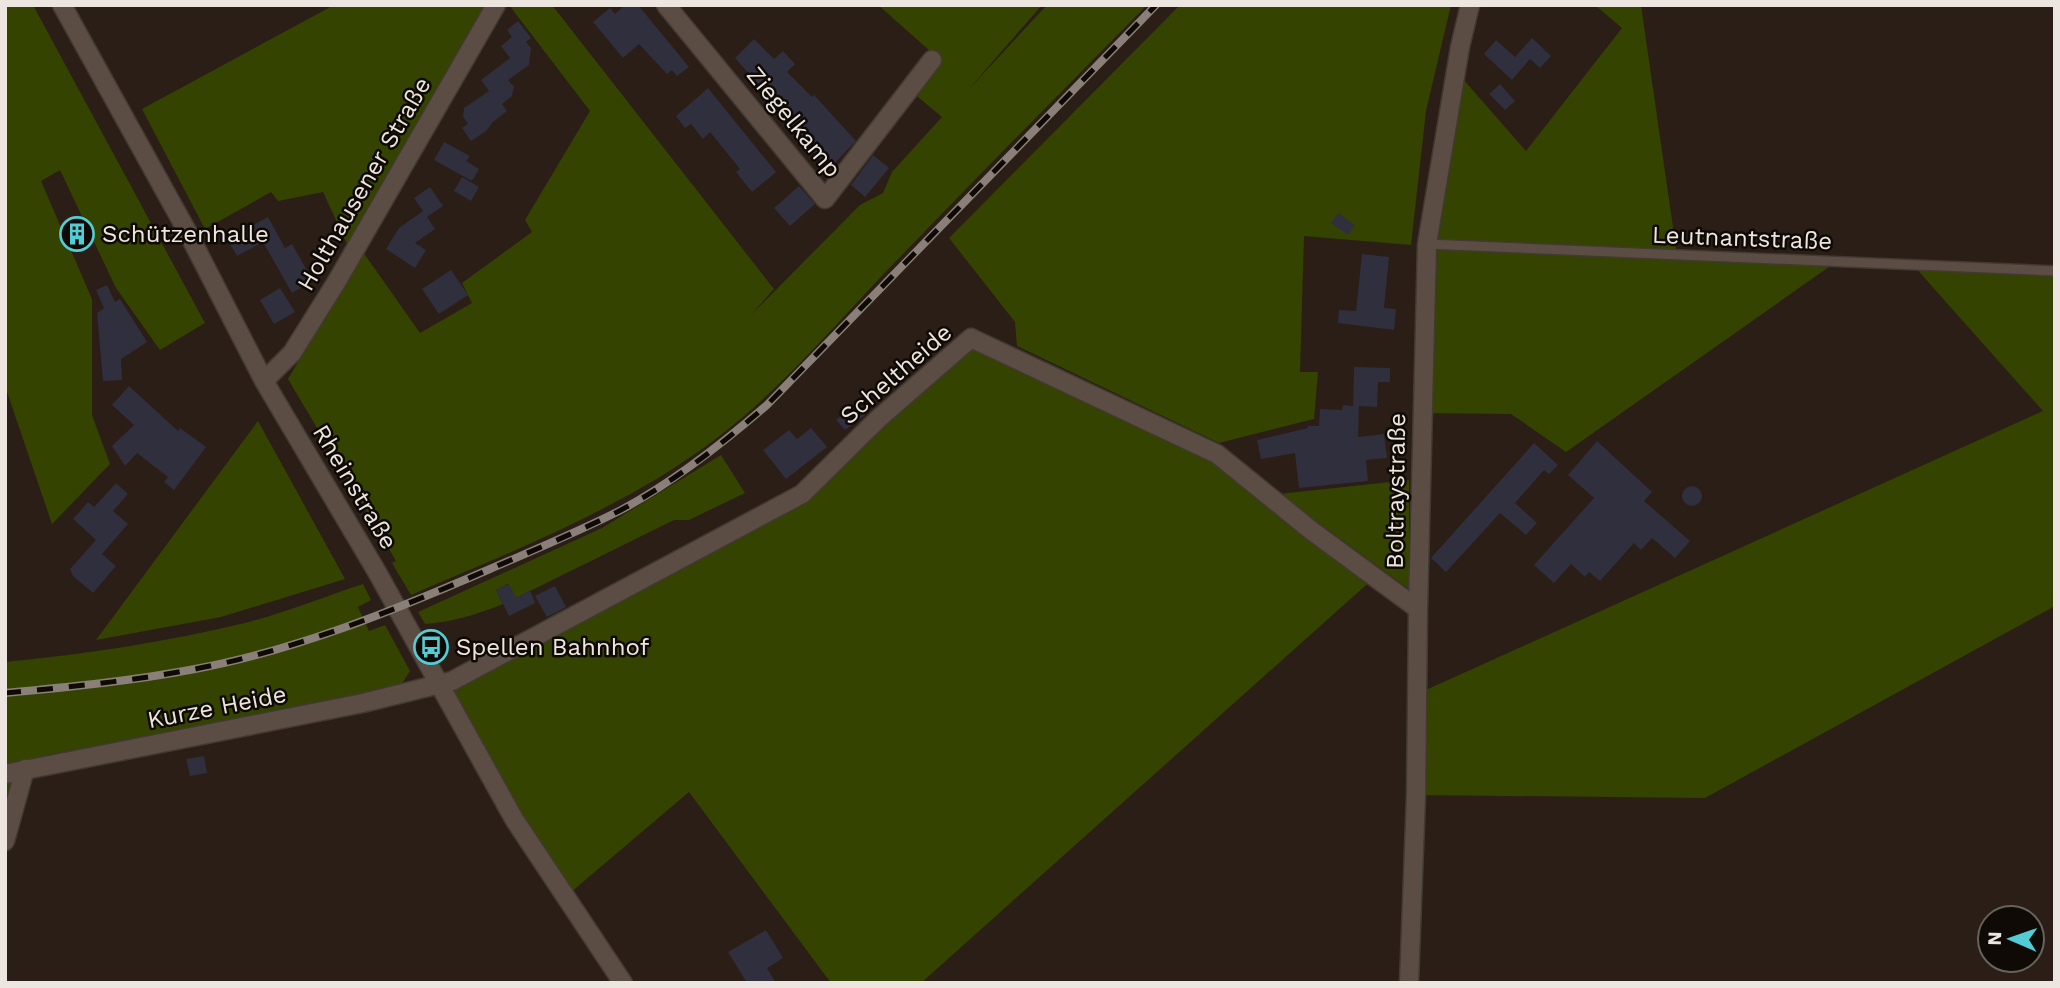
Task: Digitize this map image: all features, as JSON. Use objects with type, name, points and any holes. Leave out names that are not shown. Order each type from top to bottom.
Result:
[{"type":"street","name":"Rheinstraße","points":[[62,5],[187,231],[264,381],[377,572],[514,820],[623,983]]},
{"type":"street","name":"Holthausener Straße","points":[[264,381],[292,353],[337,281],[496,5]]},
{"type":"street","name":"Ziegelkamp","points":[[666,5],[825,199],[932,60]]},
{"type":"street","name":"Boltraystraße","points":[[1409,983],[1416,795],[1427,244],[1460,47],[1470,5]]},
{"type":"street","name":"Scheltheide","points":[[438,685],[452,681],[803,494],[878,419],[971,338],[1217,454],[1312,531],[1418,609]]},
{"type":"street","name":"Kurze Heide","points":[[5,774],[363,704],[438,685]]},
{"type":"street","points":[[5,841],[25,769]]},
{"type":"lane","name":"Leutnantstraße","points":[[1427,244],[2055,271]]},
{"type":"green space","points":[[5,5],[33,5],[205,323],[160,350],[116,288],[60,170],[41,181],[92,299],[92,415],[110,464],[52,524],[5,386]]},
{"type":"green space","points":[[334,5],[488,5],[347,244],[323,192],[278,201],[271,192],[205,229],[142,109]]},
{"type":"green space","points":[[509,5],[552,5],[774,289],[750,316],[860,205],[883,193],[892,172],[942,117],[912,92],[939,59],[878,5],[1042,5],[968,90],[1047,5],[1147,5],[788,375],[713,441],[605,508],[411,595],[392,563],[396,561],[288,379],[363,252],[420,333],[472,303],[462,283],[532,232],[525,220],[590,111]]},
{"type":"green space","points":[[1180,5],[1451,5],[1426,111],[1411,245],[1304,236],[1300,372],[1318,372],[1314,419],[1219,443],[1017,346],[1015,322],[949,238]]},
{"type":"green space","points":[[1595,5],[1641,5],[1677,255],[1836,262],[1566,452],[1511,414],[1423,413],[1427,244],[1456,71],[1526,151],[1622,28]]},
{"type":"green space","points":[[1913,265],[2055,271],[2055,606],[1705,798],[1416,795],[1417,694],[2043,411]]},
{"type":"green space","points":[[971,338],[1217,454],[1375,577],[921,983],[831,983],[689,792],[564,898],[438,685],[802,494]]},
{"type":"green space","points":[[258,421],[345,579],[221,617],[96,640]]},
{"type":"green space","points":[[721,455],[745,493],[689,520],[674,520],[516,598],[508,584],[496,590],[503,604],[494,608],[425,624],[418,612],[602,528]]},
{"type":"green space","points":[[1409,480],[1409,589],[1279,494]]},
{"type":"green space","points":[[363,584],[371,600],[358,607],[369,631],[385,625],[410,671],[396,688],[156,738],[52,754],[25,761],[5,841],[5,662],[126,647],[215,630],[274,615]]},
{"type":"building","points":[[625,5],[638,5],[689,67],[677,76],[672,70],[667,74],[639,44],[623,58],[593,22],[610,8],[615,14]]},
{"type":"building","points":[[518,21],[531,38],[526,42],[531,48],[529,65],[508,80],[514,87],[512,96],[502,104],[507,111],[471,141],[462,128],[468,124],[463,117],[464,108],[489,91],[481,80],[510,58],[501,46],[512,37],[507,30]]},
{"type":"building","points":[[1532,38],[1551,56],[1540,68],[1530,59],[1512,80],[1484,54],[1496,40],[1515,57]]},
{"type":"building","points":[[754,39],[774,59],[783,51],[795,64],[787,72],[812,97],[814,95],[856,141],[829,169],[786,123],[789,120],[735,58]]},
{"type":"building","points":[[1500,84],[1515,101],[1505,110],[1489,94]]},
{"type":"building","points":[[708,88],[776,172],[752,192],[736,172],[740,169],[710,132],[703,139],[691,124],[685,128],[676,116]]},
{"type":"building","points":[[444,142],[470,156],[466,161],[479,169],[472,181],[434,160]]},
{"type":"building","points":[[873,155],[889,168],[865,197],[851,185]]},
{"type":"building","points":[[462,177],[479,187],[471,201],[454,191]]},
{"type":"building","points":[[799,186],[815,204],[790,226],[774,208]]},
{"type":"building","points":[[430,187],[443,206],[427,217],[435,229],[415,243],[426,250],[415,268],[386,249],[399,228],[423,211],[414,198]]},
{"type":"building","points":[[1338,213],[1355,225],[1348,235],[1331,223]]},
{"type":"building","points":[[268,217],[285,248],[292,244],[313,281],[292,293],[263,242],[237,256],[227,239]]},
{"type":"building","points":[[1362,254],[1389,257],[1384,308],[1396,309],[1394,330],[1338,323],[1339,310],[1356,311]]},
{"type":"building","points":[[451,270],[468,295],[439,314],[422,289]]},
{"type":"building","name":"Schützenhalle","points":[[107,285],[115,302],[120,299],[147,342],[121,359],[122,380],[103,381],[97,313],[104,308],[96,290]]},
{"type":"building","points":[[280,288],[295,312],[274,324],[260,300]]},
{"type":"building","points":[[1354,367],[1390,368],[1390,382],[1378,382],[1377,407],[1359,406],[1358,437],[1384,434],[1387,458],[1366,460],[1368,481],[1299,488],[1295,453],[1261,459],[1257,440],[1308,426],[1319,426],[1320,409],[1342,410],[1343,405],[1353,406]]},
{"type":"building","points":[[129,386],[178,431],[180,428],[206,447],[174,490],[164,482],[168,477],[137,453],[125,466],[112,446],[134,425],[112,405]]},
{"type":"building","points":[[857,404],[865,415],[845,430],[836,420]]},
{"type":"building","points":[[811,428],[827,447],[786,479],[763,450],[789,430],[797,439]]},
{"type":"building","points":[[1597,441],[1652,492],[1644,501],[1690,541],[1675,558],[1652,538],[1641,550],[1634,543],[1600,581],[1589,572],[1585,577],[1571,564],[1554,583],[1534,565],[1594,498],[1568,475]]},
{"type":"building","points":[[1534,443],[1558,465],[1549,474],[1544,470],[1515,503],[1537,523],[1526,535],[1500,513],[1446,572],[1431,558]]},
{"type":"building","points":[[116,483],[128,494],[113,511],[128,524],[102,554],[116,566],[93,593],[73,576],[70,569],[96,540],[73,519],[88,502],[94,507]]},
{"type":"building","points":[[1692,486],[1699,489],[1702,496],[1699,503],[1692,506],[1685,503],[1682,496],[1685,489]]},
{"type":"building","points":[[509,584],[516,598],[530,590],[535,603],[509,616],[496,590]]},
{"type":"building","points":[[555,586],[566,607],[547,617],[535,596]]},
{"type":"building","points":[[204,756],[207,773],[190,776],[186,759]]},
{"type":"building","points":[[766,930],[783,958],[767,968],[776,983],[747,983],[728,952]]},
{"type":"railway","points":[[5,693],[171,673],[233,661],[308,640],[382,614],[454,584],[572,533],[641,499],[697,462],[767,405],[1156,5]]},
{"type":"place","name":"Schützenhalle","points":[[77,234]]},
{"type":"place","name":"Spellen Bahnhof","points":[[431,647]]}]
